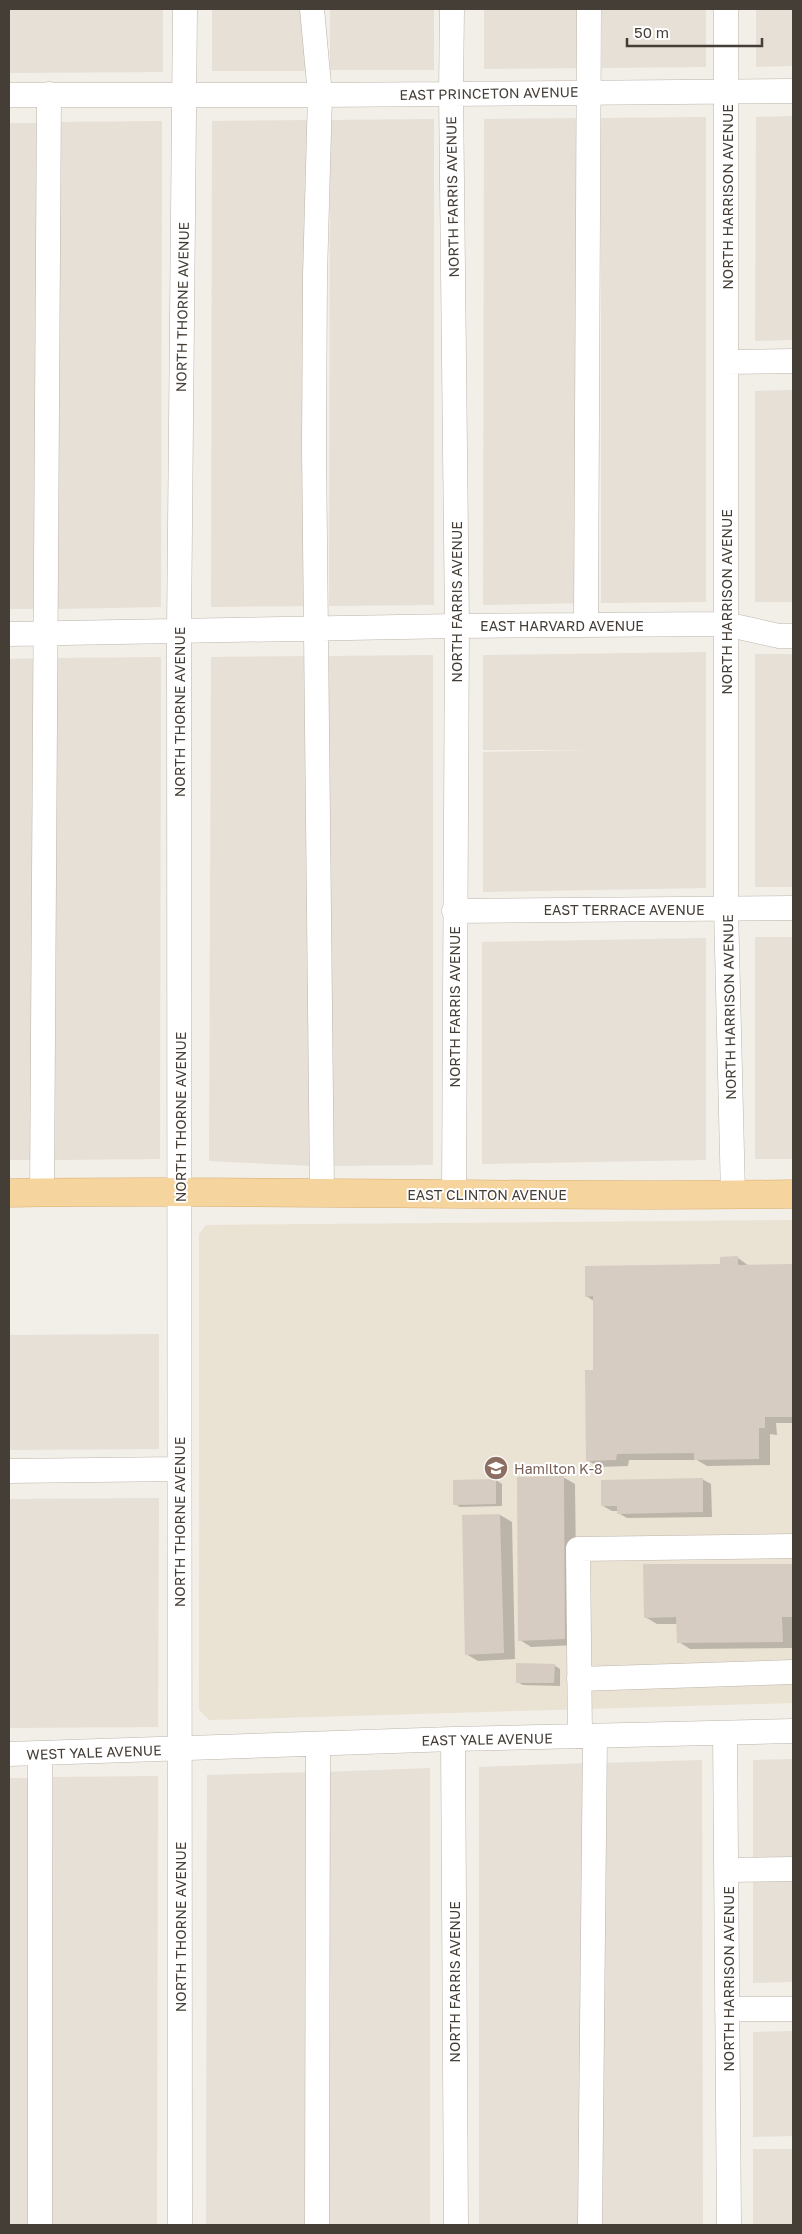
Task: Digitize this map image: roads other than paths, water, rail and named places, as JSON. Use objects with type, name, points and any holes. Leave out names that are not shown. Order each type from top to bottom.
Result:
[{"type":"main road","name":"EAST CLINTON AVENUE","points":[[9,1193],[180,1191],[454,1195],[793,1194]]},
{"type":"street","name":"NORTH THORNE AVENUE","points":[[180,2225],[179,631],[185,9]]},
{"type":"street","points":[[312,9],[320,96],[315,286],[316,628],[322,1192]]},
{"type":"street","name":"NORTH FARRIS AVENUE","points":[[452,9],[451,93],[457,626],[454,1195]]},
{"type":"street","points":[[586,625],[589,9]]},
{"type":"street","name":"NORTH HARRISON AVENUE","points":[[726,9],[726,908],[733,1195]]},
{"type":"street","name":"EAST PRINCETON AVENUE","points":[[9,95],[320,96],[451,93],[793,91]]},
{"type":"street","points":[[42,1193],[44,633],[49,94]]},
{"type":"street","points":[[727,362],[793,361]]},
{"type":"street","name":"EAST HARVARD AVENUE","points":[[9,634],[457,626],[725,624],[779,636],[793,636]]},
{"type":"street","name":"EAST TERRACE AVENUE","points":[[454,911],[793,908]]},
{"type":"street","points":[[9,1471],[179,1469]]},
{"type":"street","points":[[590,2225],[588,1736],[579,1679],[578,1549],[793,1546]]},
{"type":"street","points":[[579,1679],[793,1672]]},
{"type":"street","name":"EAST YALE AVENUE","points":[[180,1749],[453,1739],[793,1731]]},
{"type":"street","name":"NORTH HARRISON AVENUE","points":[[725,1733],[728,1870],[727,2009],[730,2225]]},
{"type":"street","name":"NORTH FARRIS AVENUE","points":[[453,1739],[456,2225]]},
{"type":"street","points":[[317,2225],[318,1744]]},
{"type":"street","name":"WEST YALE AVENUE","points":[[9,1754],[180,1749]]},
{"type":"street","points":[[40,1753],[40,2225]]},
{"type":"street","points":[[728,1870],[793,1869]]},
{"type":"street","points":[[727,2009],[793,2008]]},
{"type":"place","name":"Hamilton K-8","points":[[496,1468]]}]
